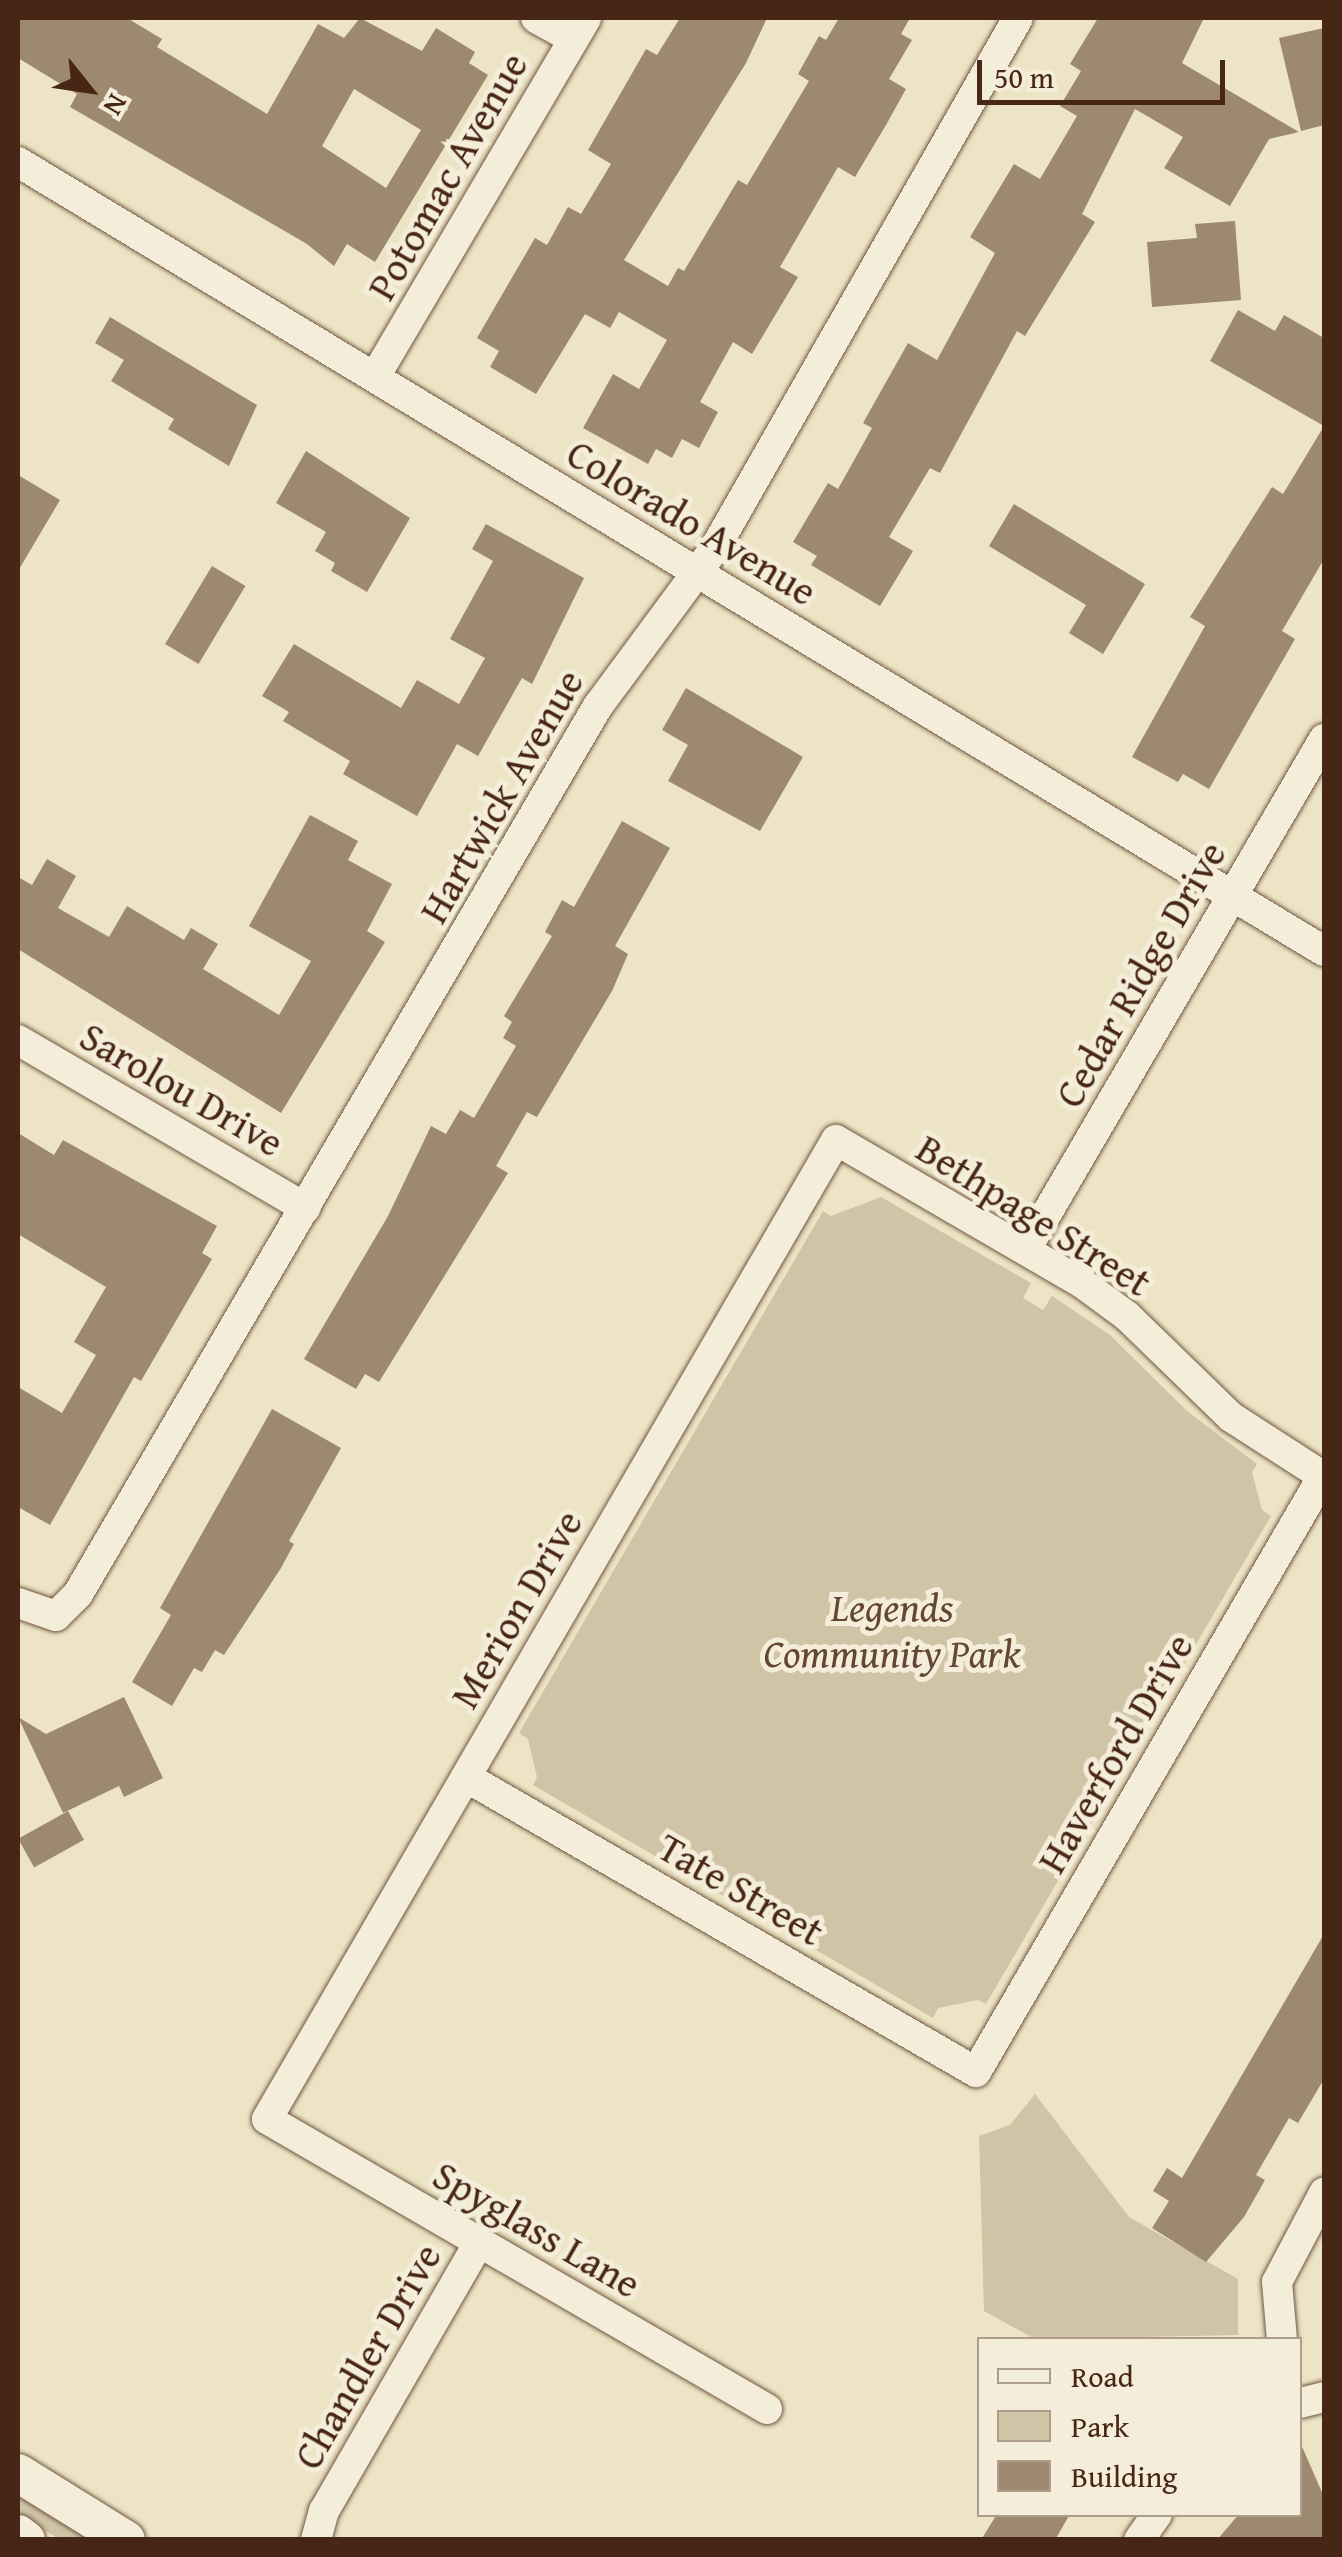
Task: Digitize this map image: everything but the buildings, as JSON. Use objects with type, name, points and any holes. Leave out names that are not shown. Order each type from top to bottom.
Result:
[{"type":"street","points":[[536,18],[580,28]]},
{"type":"street","name":"Hartwick Avenue","points":[[18,1603],[56,1616],[78,1594],[598,706],[700,574],[1018,18]]},
{"type":"street","name":"Potomac Avenue","points":[[376,376],[580,28]]},
{"type":"street","name":"Colorado Avenue","points":[[18,162],[1324,952]]},
{"type":"street","name":"Cedar Ridge Drive","points":[[1026,1249],[1324,739]]},
{"type":"street","name":"Sarolou Drive","points":[[18,1040],[306,1208]]},
{"type":"street","name":"Bethpage Street","points":[[836,1140],[1026,1249],[1127,1316],[1241,1425],[1324,1476]]},
{"type":"street","name":"Merion Drive","points":[[267,2119],[836,1140]]},
{"type":"street","name":"Haverford Drive","points":[[976,2072],[1324,1476]]},
{"type":"street","name":"Tate Street","points":[[466,1776],[976,2072]]},
{"type":"street","name":"Spyglass Lane","points":[[267,2119],[767,2409]]},
{"type":"street","points":[[1282,2337],[1278,2282],[1324,2194]]},
{"type":"street","name":"Chandler Drive","points":[[292,2540],[320,2525],[479,2242]]},
{"type":"street","points":[[18,2473],[126,2540]]},
{"type":"street","points":[[1139,2540],[1155,2517]]},
{"type":"street","points":[[18,2534],[26,2540]]},
{"type":"green space","name":"Legends Community Park","points":[[881,1197],[1031,1283],[1023,1298],[1043,1310],[1052,1296],[1110,1335],[1187,1411],[1257,1464],[1252,1472],[1262,1510],[1271,1516],[986,2004],[978,2000],[938,2008],[933,2018],[533,1785],[537,1777],[528,1739],[519,1733],[823,1211],[831,1216]]},
{"type":"green space","points":[[1035,2094],[1129,2217],[1238,2279],[1238,2335],[1031,2337],[984,2311],[979,2136],[1010,2125]]},
{"type":"green space","points":[[18,2489],[100,2539],[59,2539],[18,2514]]}]
